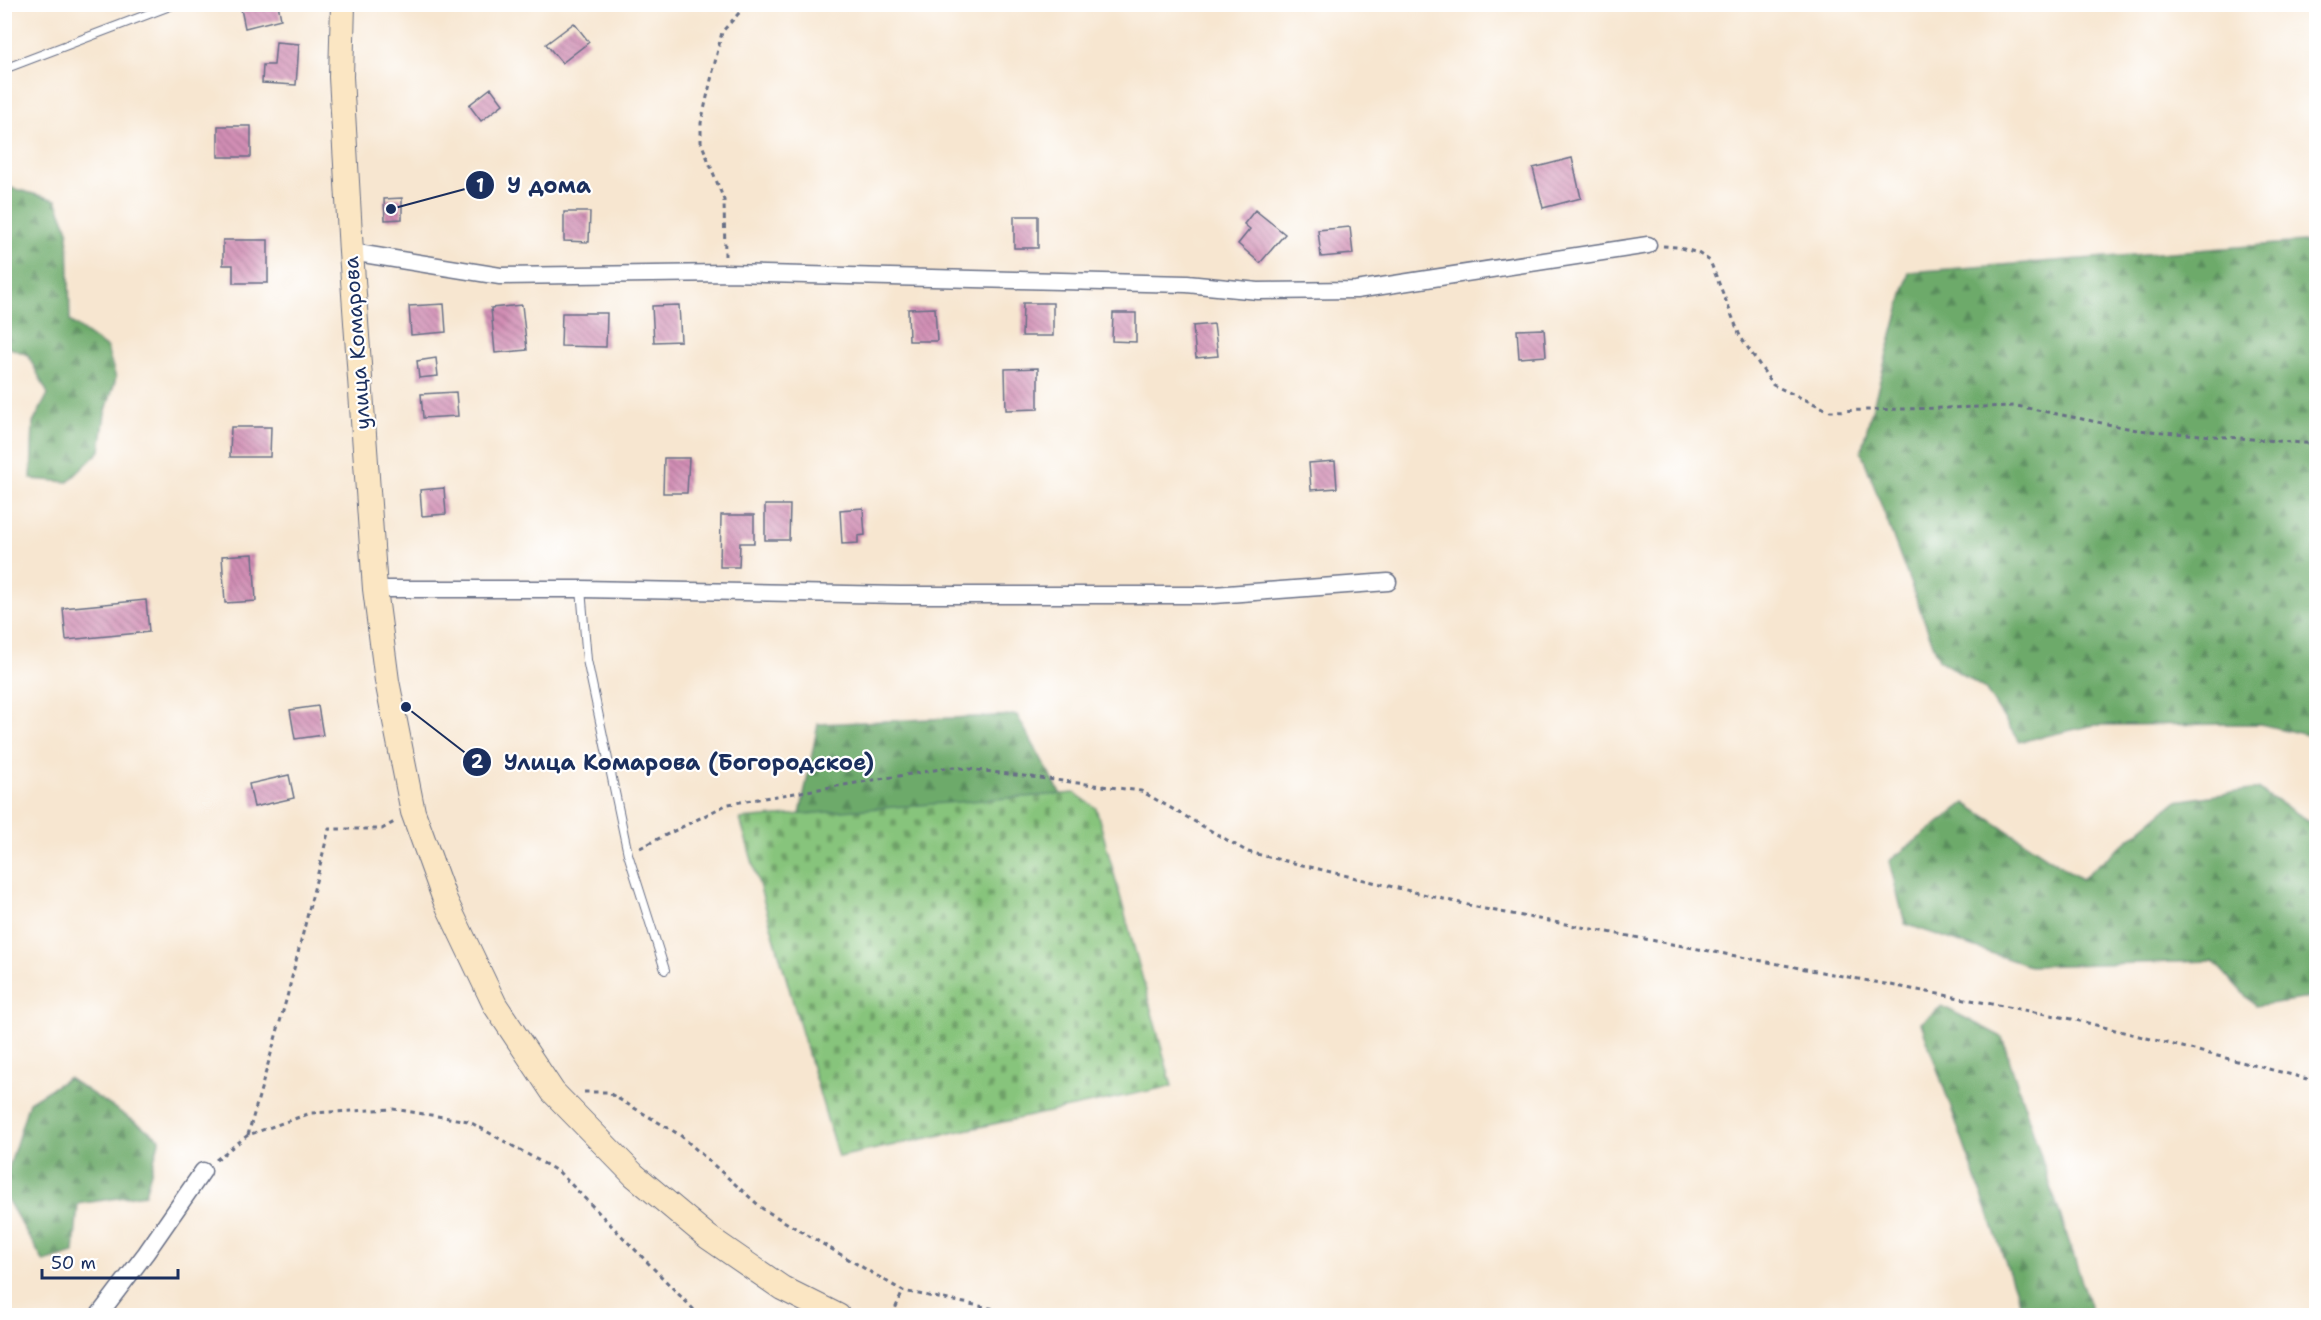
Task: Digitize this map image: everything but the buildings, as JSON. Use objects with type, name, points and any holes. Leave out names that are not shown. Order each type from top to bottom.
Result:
[{"type":"street","name":"улица Комарова","points":[[343,4],[341,77],[375,589],[387,681],[413,812],[445,900],[495,1005],[553,1092],[634,1175],[708,1237],[782,1288],[838,1316]]},
{"type":"street","points":[[351,252],[500,276],[726,273],[1188,284],[1258,291],[1356,290],[1648,245]]},
{"type":"street","points":[[375,589],[581,589],[900,595],[1214,595],[1388,582]]},
{"type":"street","points":[[98,1316],[147,1253],[203,1171]]},
{"type":"lane","points":[[4,69],[175,4]]},
{"type":"lane","points":[[581,589],[587,660],[628,854],[665,970]]},
{"type":"path","points":[[726,273],[724,200],[701,142],[701,123],[722,32],[747,4]]},
{"type":"path","points":[[1648,245],[1677,247],[1698,253],[1710,261],[1740,336],[1773,385],[1830,411],[2017,406],[2137,430],[2316,444]]},
{"type":"path","points":[[628,854],[728,804],[953,767],[1129,790],[1141,792],[1248,852],[1485,909],[2072,1019],[2316,1081]]},
{"type":"path","points":[[248,1135],[287,997],[329,829],[382,829],[413,812]]},
{"type":"path","points":[[553,1092],[608,1092],[680,1135],[763,1209],[903,1290],[1031,1316]]},
{"type":"path","points":[[203,1171],[248,1135],[311,1113],[393,1109],[468,1121],[559,1172],[700,1316]]},
{"type":"path","points":[[892,1316],[903,1290]]},
{"type":"green space","points":[[4,186],[56,200],[68,230],[70,321],[107,348],[116,378],[105,414],[100,451],[68,482],[31,479],[33,423],[48,394],[28,355],[5,346]]},
{"type":"green space","points":[[2316,241],[2316,737],[2260,724],[2094,725],[2019,742],[1985,689],[1939,660],[1861,451],[1909,272]]},
{"type":"green space","points":[[1017,715],[1085,838],[787,880],[818,724]]},
{"type":"green space","points":[[2257,789],[2316,825],[2316,997],[2255,1006],[2213,961],[2029,966],[1905,924],[1889,861],[1965,803],[2081,879],[2176,801]]},
{"type":"green space","points":[[1075,793],[1096,808],[1172,1086],[838,1157],[740,819]]},
{"type":"green space","points":[[1942,1006],[2002,1037],[2093,1315],[2024,1315],[1921,1023]]},
{"type":"green space","points":[[68,1078],[160,1138],[145,1194],[78,1204],[74,1253],[44,1262],[5,1196],[5,1180],[29,1102]]},
{"type":"place","name":"У дома","points":[[391,209]]},
{"type":"place","name":"Улица Комарова (Богородское)","points":[[406,707]]}]
